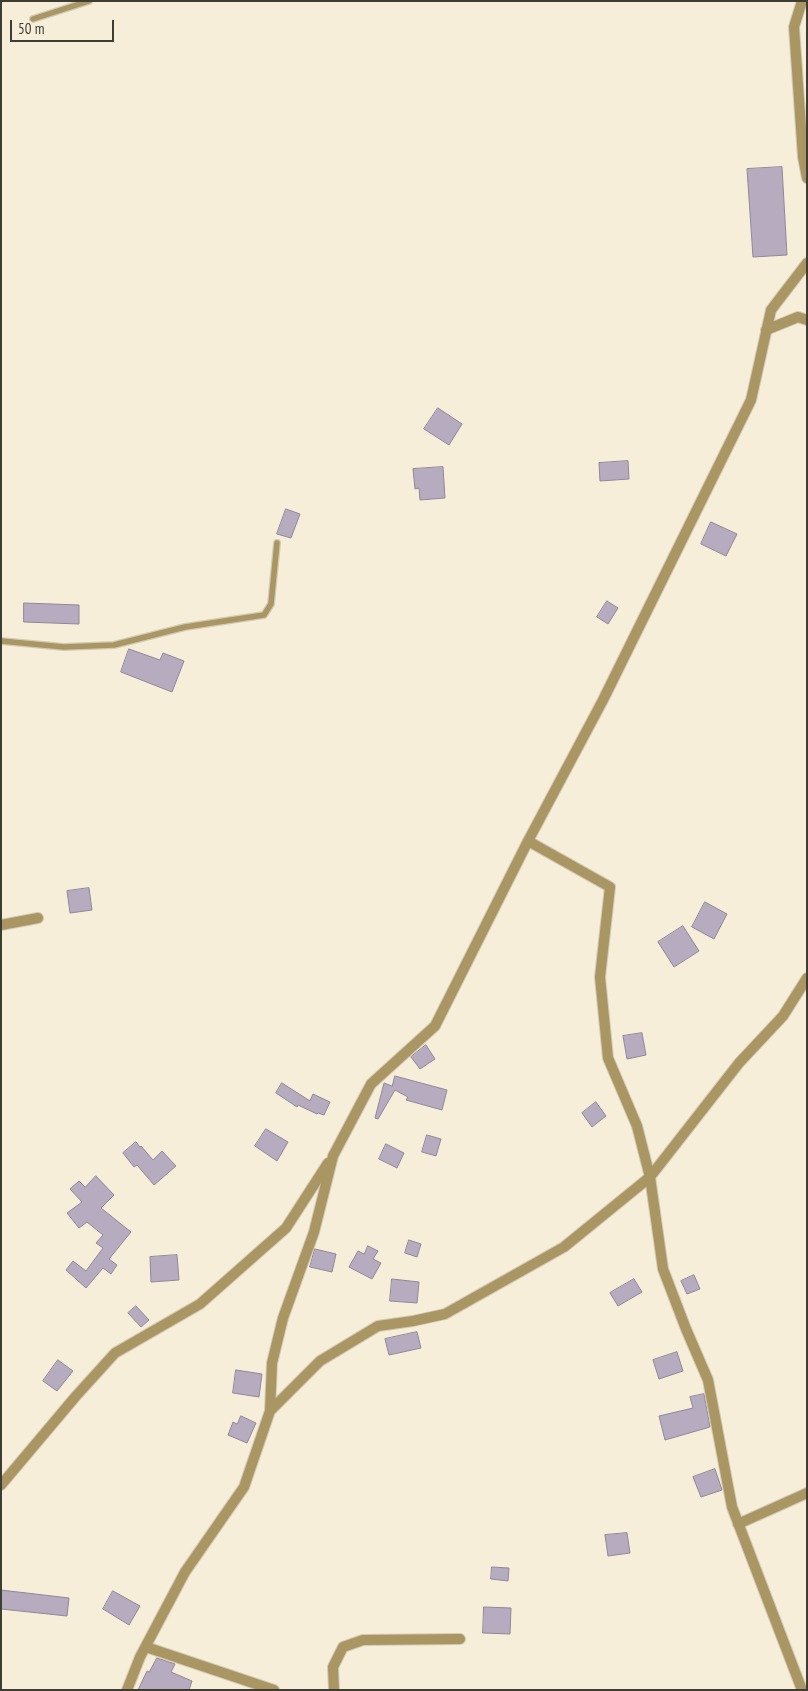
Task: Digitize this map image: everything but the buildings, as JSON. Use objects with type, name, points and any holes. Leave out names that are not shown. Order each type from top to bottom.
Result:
[{"type":"street","points":[[802,1],[794,27],[803,157],[807,178]]},
{"type":"street","points":[[1,1485],[115,1353],[200,1304],[286,1228],[333,1156],[371,1084],[435,1026],[528,841],[603,700],[751,400],[771,310],[807,263]]},
{"type":"street","points":[[766,330],[798,317],[807,320]]},
{"type":"street","points":[[528,841],[610,887],[600,977],[608,1058],[637,1126],[650,1177],[663,1270],[708,1380],[732,1507],[802,1690]]},
{"type":"street","points":[[1,925],[38,918]]},
{"type":"street","points":[[270,1411],[320,1361],[378,1326],[445,1314],[564,1247],[650,1177],[739,1063],[783,1016],[807,978]]},
{"type":"street","points":[[128,1690],[146,1646],[184,1572],[244,1487],[270,1411],[272,1363],[283,1318],[314,1232],[333,1156]]},
{"type":"street","points":[[738,1524],[807,1493]]},
{"type":"street","points":[[334,1690],[333,1667],[343,1647],[363,1640],[460,1639]]},
{"type":"street","points":[[146,1646],[274,1690]]},
{"type":"lane","points":[[33,19],[90,1]]},
{"type":"lane","points":[[1,641],[64,647],[114,645],[185,627],[264,615],[271,604],[277,543]]}]
